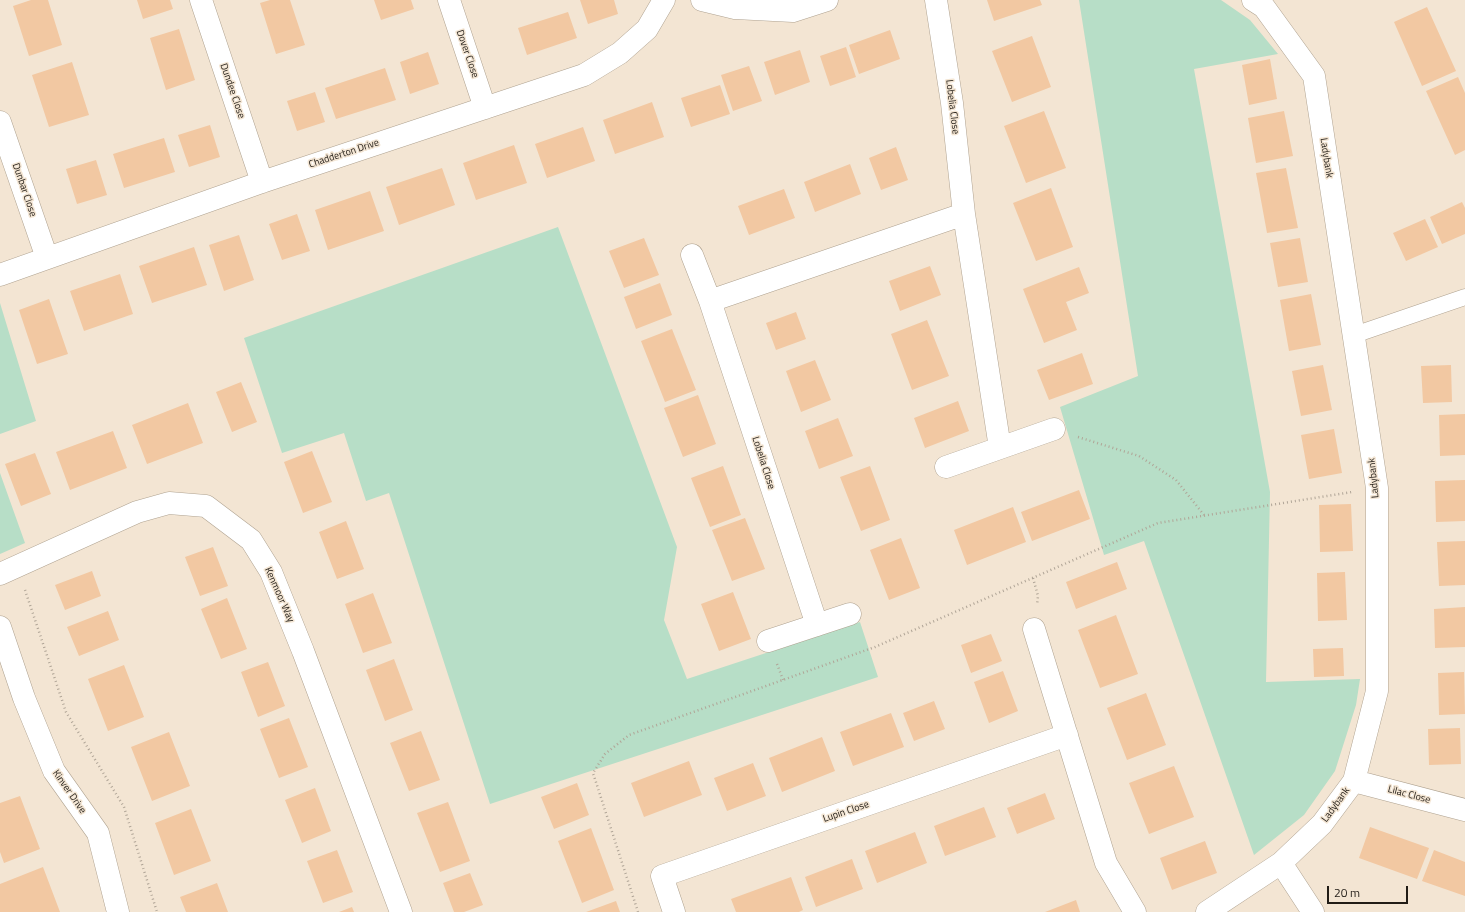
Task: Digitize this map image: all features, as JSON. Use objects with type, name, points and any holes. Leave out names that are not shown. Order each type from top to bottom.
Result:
[{"type":"street","name":"Dundee Close","points":[[201,0],[262,182]]},
{"type":"street","name":"Dover Close","points":[[449,0],[485,108]]},
{"type":"street","name":"Chadderton Drive","points":[[0,274],[262,182],[584,75],[620,53],[647,29],[664,0]]},
{"type":"street","points":[[702,0],[735,8],[794,11],[827,0]]},
{"type":"street","name":"Lobelia Close","points":[[936,0],[952,103],[964,214],[1000,448]]},
{"type":"street","name":"Ladybank","points":[[1208,912],[1282,863],[1322,824],[1354,781],[1377,691],[1377,488],[1314,76],[1264,7],[1253,0]]},
{"type":"street","name":"Dunbar Close","points":[[0,122],[47,258]]},
{"type":"street","points":[[710,300],[964,214]]},
{"type":"street","name":"Lobelia Close","points":[[692,255],[710,300],[817,625]]},
{"type":"street","points":[[946,467],[1054,429]]},
{"type":"street","name":"Kenmoor Way","points":[[7,571],[137,512],[169,503],[206,506],[251,540],[271,572],[304,651],[401,912]]},
{"type":"street","points":[[768,641],[850,614]]},
{"type":"street","name":"Kinver Drive","points":[[0,627],[24,698],[54,771],[98,833],[118,912]]},
{"type":"street","points":[[1034,629],[1106,863],[1135,912]]},
{"type":"street","name":"Lupin Close","points":[[674,912],[662,876],[1066,735]]},
{"type":"street","name":"Lilac Close","points":[[1354,781],[1465,810]]},
{"type":"street","points":[[1282,863],[1313,912]]},
{"type":"lane","points":[[1354,335],[1465,297]]},
{"type":"path","points":[[1054,429],[1139,456],[1176,480],[1205,516]]},
{"type":"path","points":[[638,912],[593,774],[605,754],[629,735],[875,647],[1158,523],[1377,488]]},
{"type":"path","points":[[7,571],[22,580],[66,712],[124,807],[157,912]]},
{"type":"green space","points":[[1079,0],[1221,0],[1250,20],[1278,54],[1194,69],[1270,492],[1266,682],[1360,679],[1356,705],[1335,771],[1304,815],[1254,855],[1144,541],[1104,555],[1060,407],[1138,376]]},
{"type":"green space","points":[[558,227],[677,547],[664,620],[687,679],[860,622],[878,677],[490,804],[389,493],[366,501],[344,433],[282,453],[244,338]]},
{"type":"green space","points":[[0,303],[36,421],[0,434]]},
{"type":"green space","points":[[0,473],[25,543],[0,554]]},
{"type":"building","points":[[31,0],[48,0],[62,45],[29,56],[13,6]]},
{"type":"building","points":[[137,0],[170,0],[173,9],[143,19]]},
{"type":"building","points":[[270,0],[290,0],[305,45],[276,54],[260,3]]},
{"type":"building","points":[[374,0],[411,0],[414,9],[381,20]]},
{"type":"building","points":[[580,0],[614,0],[618,14],[588,24]]},
{"type":"building","points":[[987,0],[1040,0],[1042,5],[994,21]]},
{"type":"building","points":[[1427,7],[1456,71],[1422,86],[1394,22]]},
{"type":"building","points":[[568,12],[577,38],[527,55],[518,28]]},
{"type":"building","points":[[179,29],[195,80],[166,90],[150,38]]},
{"type":"building","points":[[890,30],[900,59],[859,74],[849,45]]},
{"type":"building","points":[[1032,36],[1051,87],[1012,102],[992,51]]},
{"type":"building","points":[[846,47],[856,77],[830,86],[820,56]]},
{"type":"building","points":[[800,50],[810,82],[775,95],[764,62]]},
{"type":"building","points":[[428,52],[439,84],[410,94],[400,62]]},
{"type":"building","points":[[1270,59],[1277,99],[1249,105],[1242,65]]},
{"type":"building","points":[[72,62],[89,115],[49,127],[32,75]]},
{"type":"building","points":[[749,66],[762,101],[733,111],[721,75]]},
{"type":"building","points":[[385,68],[396,100],[336,119],[325,88]]},
{"type":"building","points":[[1458,77],[1465,93],[1465,150],[1455,155],[1426,91]]},
{"type":"building","points":[[720,85],[730,114],[691,127],[681,98]]},
{"type":"building","points":[[315,92],[325,122],[297,131],[287,101]]},
{"type":"building","points":[[652,102],[664,137],[615,154],[603,120]]},
{"type":"building","points":[[1044,111],[1066,168],[1026,183],[1004,126]]},
{"type":"building","points":[[1284,111],[1293,156],[1256,163],[1248,118]]},
{"type":"building","points":[[210,125],[220,157],[189,167],[178,135]]},
{"type":"building","points":[[583,127],[595,161],[547,178],[535,144]]},
{"type":"building","points":[[164,138],[175,172],[124,188],[113,154]]},
{"type":"building","points":[[514,145],[527,183],[476,200],[463,163]]},
{"type":"building","points":[[896,147],[908,180],[881,190],[869,158]]},
{"type":"building","points":[[96,160],[107,195],[77,204],[66,169]]},
{"type":"building","points":[[850,164],[861,194],[815,212],[804,182]]},
{"type":"building","points":[[442,168],[455,205],[399,225],[386,187]]},
{"type":"building","points":[[1286,168],[1298,228],[1267,233],[1256,173]]},
{"type":"building","points":[[1051,188],[1073,247],[1036,261],[1013,203]]},
{"type":"building","points":[[784,189],[795,218],[749,235],[738,206]]},
{"type":"building","points":[[370,191],[384,231],[328,250],[315,210]]},
{"type":"building","points":[[1462,202],[1465,208],[1465,234],[1442,244],[1430,217]]},
{"type":"building","points":[[297,214],[310,251],[282,260],[269,224]]},
{"type":"building","points":[[1425,219],[1438,247],[1406,261],[1393,233]]},
{"type":"building","points":[[239,235],[254,280],[224,291],[209,245]]},
{"type":"building","points":[[644,238],[659,275],[624,288],[609,251]]},
{"type":"building","points":[[1300,238],[1308,282],[1278,287],[1270,243]]},
{"type":"building","points":[[194,247],[207,285],[152,303],[139,266]]},
{"type":"building","points":[[930,266],[941,295],[900,311],[889,281]]},
{"type":"building","points":[[1079,267],[1089,293],[1066,302],[1077,330],[1044,343],[1023,289]]},
{"type":"building","points":[[120,274],[133,314],[84,331],[70,291]]},
{"type":"building","points":[[660,283],[672,315],[636,329],[624,297]]},
{"type":"building","points":[[1311,294],[1321,345],[1289,351],[1280,300]]},
{"type":"building","points":[[49,299],[68,354],[37,364],[19,310]]},
{"type":"building","points":[[796,312],[806,339],[776,350],[766,323]]},
{"type":"building","points":[[927,320],[949,376],[912,390],[891,334]]},
{"type":"building","points":[[672,329],[696,390],[665,402],[641,341]]},
{"type":"building","points":[[1082,353],[1093,384],[1049,400],[1037,370]]},
{"type":"building","points":[[815,360],[831,400],[801,412],[786,371]]},
{"type":"building","points":[[1323,365],[1332,410],[1301,416],[1292,371]]},
{"type":"building","points":[[1451,365],[1452,402],[1423,403],[1421,366]]},
{"type":"building","points":[[241,382],[257,422],[232,432],[216,392]]},
{"type":"building","points":[[698,395],[716,444],[683,457],[664,408]]},
{"type":"building","points":[[958,401],[969,431],[925,448],[914,418]]},
{"type":"building","points":[[188,403],[203,443],[147,464],[132,425]]},
{"type":"building","points":[[1465,414],[1465,455],[1440,456],[1439,415]]},
{"type":"building","points":[[838,418],[853,456],[819,469],[805,431]]},
{"type":"building","points":[[1334,429],[1342,473],[1309,479],[1301,435]]},
{"type":"building","points":[[113,431],[127,468],[70,490],[56,452]]},
{"type":"building","points":[[312,451],[332,502],[303,513],[284,462]]},
{"type":"building","points":[[35,453],[51,494],[21,506],[5,464]]},
{"type":"building","points":[[723,466],[741,515],[710,527],[691,478]]},
{"type":"building","points":[[870,466],[890,520],[861,531],[840,477]]},
{"type":"building","points":[[1465,480],[1465,521],[1436,522],[1435,481]]},
{"type":"building","points":[[1079,490],[1090,519],[1032,541],[1021,512]]},
{"type":"building","points":[[1351,504],[1353,551],[1320,552],[1319,505]]},
{"type":"building","points":[[1013,507],[1026,542],[967,565],[954,530]]},
{"type":"building","points":[[745,518],[765,569],[732,581],[712,530]]},
{"type":"building","points":[[346,521],[364,569],[337,579],[319,532]]},
{"type":"building","points":[[901,538],[920,588],[889,600],[870,550]]},
{"type":"building","points":[[1465,541],[1465,585],[1439,586],[1437,542]]},
{"type":"building","points":[[213,547],[228,586],[200,596],[185,557]]},
{"type":"building","points":[[1117,562],[1127,589],[1076,609],[1066,582]]},
{"type":"building","points":[[92,571],[101,596],[65,610],[55,585]]},
{"type":"building","points":[[1345,572],[1347,620],[1318,621],[1317,573]]},
{"type":"building","points":[[733,592],[751,639],[719,651],[701,604]]},
{"type":"building","points":[[373,593],[392,643],[363,653],[345,604]]},
{"type":"building","points":[[227,598],[247,649],[221,659],[201,609]]},
{"type":"building","points":[[1465,607],[1465,647],[1435,648],[1434,609]]},
{"type":"building","points":[[108,611],[119,640],[79,656],[67,627]]},
{"type":"building","points":[[1116,615],[1138,674],[1100,688],[1078,630]]},
{"type":"building","points":[[991,634],[1002,661],[971,673],[961,645]]},
{"type":"building","points":[[1343,648],[1344,676],[1314,677],[1313,649]]},
{"type":"building","points":[[394,659],[413,710],[385,721],[366,670]]},
{"type":"building","points":[[268,662],[285,706],[258,717],[241,672]]},
{"type":"building","points":[[124,665],[144,717],[108,731],[88,679]]},
{"type":"building","points":[[1003,671],[1018,711],[989,723],[974,682]]},
{"type":"building","points":[[1464,672],[1465,714],[1439,715],[1438,673]]},
{"type":"building","points":[[1146,693],[1166,745],[1127,760],[1107,708]]},
{"type":"building","points":[[934,701],[945,729],[914,741],[903,713]]},
{"type":"building","points":[[891,713],[904,747],[853,766],[840,732]]},
{"type":"building","points":[[289,718],[308,767],[279,778],[260,729]]},
{"type":"building","points":[[1460,728],[1461,764],[1429,765],[1428,729]]},
{"type":"building","points":[[421,731],[440,780],[409,791],[390,743]]},
{"type":"building","points":[[169,732],[190,786],[152,801],[131,747]]},
{"type":"building","points":[[822,737],[835,771],[782,792],[769,758]]},
{"type":"building","points":[[689,761],[702,795],[644,817],[631,783]]},
{"type":"building","points":[[753,763],[766,796],[727,811],[714,778]]},
{"type":"building","points":[[1174,766],[1194,817],[1149,834],[1129,783]]},
{"type":"building","points":[[577,783],[589,815],[554,829],[541,797]]},
{"type":"building","points":[[315,788],[331,831],[302,843],[285,800]]},
{"type":"building","points":[[1045,793],[1055,819],[1017,834],[1007,808]]},
{"type":"building","points":[[20,796],[40,849],[4,863],[0,852],[0,803]]},
{"type":"building","points":[[448,802],[470,861],[440,872],[417,813]]},
{"type":"building","points":[[984,807],[996,837],[945,856],[934,826]]},
{"type":"building","points":[[191,809],[211,861],[174,875],[155,823]]},
{"type":"building","points":[[1370,827],[1429,848],[1417,879],[1359,858]]},
{"type":"building","points":[[591,828],[614,890],[582,903],[558,841]]},
{"type":"building","points":[[915,832],[927,863],[877,883],[865,851]]},
{"type":"building","points":[[1205,841],[1217,873],[1172,890],[1160,858]]},
{"type":"building","points":[[337,850],[353,892],[323,903],[307,861]]},
{"type":"building","points":[[1434,850],[1465,862],[1465,896],[1422,881]]},
{"type":"building","points":[[852,859],[863,889],[816,907],[805,877]]},
{"type":"building","points":[[43,867],[60,912],[0,912],[0,884]]},
{"type":"building","points":[[470,873],[483,905],[464,912],[454,912],[443,883]]},
{"type":"building","points":[[791,877],[803,910],[799,912],[736,912],[731,899]]},
{"type":"building","points":[[217,883],[228,912],[186,912],[180,897]]},
{"type":"building","points":[[1076,900],[1080,912],[1045,912]]},
{"type":"building","points":[[616,901],[620,912],[586,912]]},
{"type":"building","points":[[352,907],[354,912],[339,912]]}]
